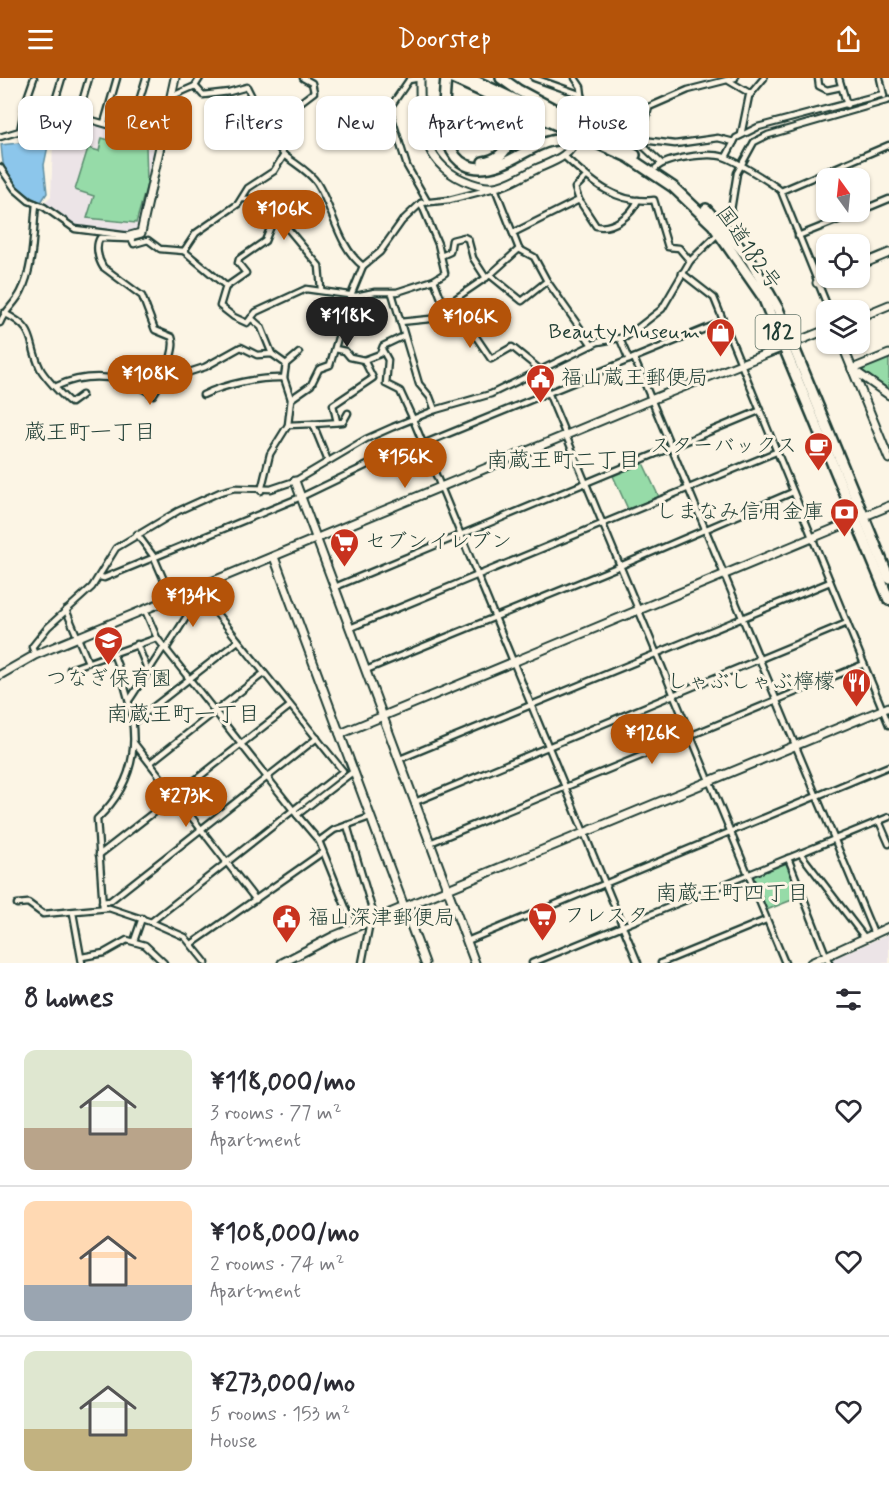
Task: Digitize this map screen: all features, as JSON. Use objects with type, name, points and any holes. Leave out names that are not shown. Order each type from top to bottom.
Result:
[{"type":"highway","points":[[452,78],[447,84],[443,122],[446,141],[455,156],[467,164],[487,167],[509,160],[557,138]]},
{"type":"highway","name":"国道182号","points":[[452,78],[491,96]]},
{"type":"highway","name":"国道182号","points":[[469,78],[557,121]]},
{"type":"highway","points":[[501,78],[557,117]]},
{"type":"highway","points":[[457,150],[469,160],[486,162],[496,159],[505,150]]},
{"type":"highway","name":"国道182号","points":[[615,150],[673,187],[721,230]]},
{"type":"highway","name":"国道182号","points":[[622,150],[658,166],[689,193],[762,278],[860,518],[889,600]]},
{"type":"highway","name":"国道182号","points":[[860,518],[889,578]]},
{"type":"street","points":[[28,96],[34,78]]},
{"type":"street","points":[[57,96],[62,78]]},
{"type":"street","points":[[84,96],[89,78]]},
{"type":"street","points":[[93,120],[104,123],[117,78]]},
{"type":"street","points":[[141,96],[146,78]]},
{"type":"street","points":[[170,96],[175,78]]},
{"type":"street","points":[[172,96],[195,86],[200,78]]},
{"type":"street","points":[[303,78],[312,83],[314,92],[304,100]]},
{"type":"street","points":[[427,201],[407,166],[389,109],[409,80],[420,78],[421,127],[431,156],[459,178],[472,184],[495,188]]},
{"type":"street","points":[[534,78],[582,96],[581,87],[575,78]]},
{"type":"street","points":[[649,111],[650,107],[688,90],[735,78]]},
{"type":"street","points":[[741,135],[752,94],[764,78]]},
{"type":"street","points":[[818,78],[819,86],[827,90],[841,87]]},
{"type":"street","points":[[838,78],[849,111]]},
{"type":"street","points":[[880,78],[886,98]]},
{"type":"street","points":[[729,81],[752,94]]},
{"type":"street","points":[[195,86],[203,95],[247,87],[250,96]]},
{"type":"street","points":[[726,157],[734,141],[758,127],[846,104],[886,98]]},
{"type":"street","points":[[35,655],[32,647],[100,577],[116,548],[137,534],[220,492],[235,488],[261,491],[295,481],[366,439],[435,410],[476,400],[592,345],[620,339],[662,309],[690,261],[721,230],[731,210],[735,178],[754,142],[759,138],[886,98]]},
{"type":"street","points":[[0,137],[18,132]]},
{"type":"street","points":[[649,142],[675,144],[718,138],[734,141]]},
{"type":"street","points":[[781,191],[889,145]]},
{"type":"street","points":[[159,150],[154,184],[146,202],[141,233],[129,238],[100,238],[98,242],[99,261],[102,267],[142,296],[155,330],[172,337],[174,346],[168,371],[171,378]]},
{"type":"street","points":[[280,150],[316,182],[333,213],[342,239],[363,266]]},
{"type":"street","points":[[291,399],[311,385],[319,369],[330,364],[350,296],[363,266],[380,252],[402,221],[421,203],[449,200],[495,188],[564,156],[572,150]]},
{"type":"street","points":[[648,150],[658,166],[705,155],[726,157],[773,184],[781,191],[816,281]]},
{"type":"street","points":[[184,251],[196,233],[242,199],[248,188],[274,171],[284,155]]},
{"type":"street","points":[[564,156],[586,177],[610,194],[638,200],[654,200],[668,247],[679,248],[690,261]]},
{"type":"street","points":[[0,167],[15,189],[75,229],[129,238],[134,244],[148,240],[160,249],[184,251],[226,287]]},
{"type":"street","points":[[586,177],[575,188],[593,224],[600,227],[625,218],[635,208],[638,200]]},
{"type":"street","points":[[495,188],[519,249],[534,257],[547,281],[592,345]]},
{"type":"street","points":[[242,199],[257,199],[267,204],[273,221],[265,240],[238,258],[238,263],[246,273],[226,287],[220,306],[244,323],[256,312],[276,305],[294,293],[306,289],[350,296],[392,293],[434,280],[445,273],[421,203]]},
{"type":"street","points":[[870,207],[889,199]]},
{"type":"street","points":[[513,233],[579,200]]},
{"type":"street","points":[[0,323],[4,313],[20,295],[23,288],[29,263],[36,204]]},
{"type":"street","points":[[273,221],[284,224],[319,266],[321,290]]},
{"type":"street","points":[[798,236],[832,222]]},
{"type":"street","points":[[441,256],[450,252],[452,240],[464,237],[468,239],[473,258],[488,277],[522,301],[547,281]]},
{"type":"street","points":[[449,303],[488,277],[519,249]]},
{"type":"street","points":[[870,261],[889,253]]},
{"type":"street","points":[[682,273],[714,298],[864,664],[886,709],[889,725]]},
{"type":"street","points":[[434,280],[441,298],[449,303],[458,323]]},
{"type":"street","points":[[392,293],[404,336],[410,345],[419,384],[430,397],[435,410]]},
{"type":"street","points":[[870,313],[889,305]]},
{"type":"street","points":[[4,313],[18,320],[32,337],[40,370],[71,403],[82,395]]},
{"type":"street","points":[[251,318],[261,327],[272,354],[286,364]]},
{"type":"street","points":[[400,322],[440,318],[468,325],[490,359],[512,347],[538,368],[785,963]]},
{"type":"street","points":[[100,577],[104,578],[301,497],[384,457],[423,444],[722,322]]},
{"type":"street","points":[[0,675],[35,655],[740,363],[816,334]]},
{"type":"street","points":[[404,336],[383,346],[388,360],[384,381],[389,387],[400,392],[423,444],[638,963]]},
{"type":"street","points":[[620,339],[653,399],[874,934]]},
{"type":"street","points":[[57,386],[83,378],[119,379],[134,384],[153,395],[158,387],[171,378],[205,367],[241,347],[257,355],[272,354]]},
{"type":"street","points":[[335,349],[345,351],[350,357],[364,360],[383,351]]},
{"type":"street","points":[[261,491],[270,454],[288,425],[291,399],[284,378],[286,364],[299,353]]},
{"type":"street","points":[[846,354],[889,459]]},
{"type":"street","points":[[852,369],[889,354]]},
{"type":"street","points":[[338,422],[333,405],[372,378],[364,360]]},
{"type":"street","points":[[852,369],[889,395]]},
{"type":"street","points":[[203,395],[220,387],[284,378]]},
{"type":"street","points":[[334,587],[759,411]]},
{"type":"street","points":[[288,425],[343,422],[348,413]]},
{"type":"street","points":[[314,424],[328,461]]},
{"type":"street","points":[[350,628],[776,452]]},
{"type":"street","points":[[295,481],[475,963]]},
{"type":"street","points":[[366,670],[707,530],[793,492]]},
{"type":"street","points":[[340,734],[889,506]]},
{"type":"street","points":[[137,534],[154,557],[172,599]]},
{"type":"street","points":[[274,557],[425,963]]},
{"type":"street","points":[[400,759],[830,582]]},
{"type":"street","points":[[130,699],[201,594],[343,771],[296,813]]},
{"type":"street","points":[[66,610],[88,662]]},
{"type":"street","points":[[145,610],[157,638],[319,841],[354,928]]},
{"type":"street","points":[[415,802],[847,623]]},
{"type":"street","points":[[70,669],[157,638]]},
{"type":"street","points":[[134,722],[238,641]]},
{"type":"street","points":[[137,644],[148,671]]},
{"type":"street","points":[[103,908],[98,819],[121,792],[134,743],[134,722],[130,699],[113,653]]},
{"type":"street","points":[[430,843],[864,664]]},
{"type":"street","points":[[150,763],[264,673]]},
{"type":"street","points":[[99,855],[290,706]]},
{"type":"street","points":[[285,962],[373,920],[585,835],[886,709]]},
{"type":"street","points":[[102,902],[110,901],[317,738]]},
{"type":"street","points":[[134,743],[256,900]]},
{"type":"street","points":[[467,941],[889,766]]},
{"type":"street","points":[[152,922],[354,771]]},
{"type":"street","points":[[319,841],[347,825],[370,817]]},
{"type":"street","points":[[532,963],[889,817]]},
{"type":"street","points":[[879,821],[889,844]]},
{"type":"street","points":[[347,825],[373,920],[363,962]]},
{"type":"street","points":[[193,943],[322,852]]},
{"type":"street","points":[[800,853],[865,938]]},
{"type":"street","points":[[788,858],[828,959]]},
{"type":"street","points":[[17,904],[28,903],[43,914],[109,908],[142,918],[193,943],[204,962]]},
{"type":"street","points":[[73,913],[82,960],[104,953],[127,940],[134,940],[156,952],[164,963]]},
{"type":"street","points":[[134,940],[142,918]]},
{"type":"street","points":[[661,963],[766,920]]},
{"type":"street","points":[[811,963],[828,959],[889,927]]},
{"type":"shaded area","points":[[93,124],[105,128],[105,150],[153,150],[150,185],[143,200],[139,231],[129,233],[77,227],[44,203],[51,196],[53,150],[93,150]]},
{"type":"shaded area","points":[[889,934],[889,963],[832,963],[831,960]]},
{"type":"green space","points":[[102,138],[105,139],[105,150],[146,150],[147,184],[136,223],[87,218],[94,196],[75,190],[87,150],[99,151]]},
{"type":"green space","points":[[889,357],[889,390],[860,369]]},
{"type":"green space","points":[[643,463],[659,497],[628,509],[613,476]]},
{"type":"green space","points":[[787,859],[802,896],[764,911],[748,875]]},
{"type":"water","points":[[18,143],[18,150],[47,150],[44,165],[47,193],[41,202],[20,189],[7,175],[1,145]]},
{"type":"place","name":"Beauty Museum","points":[[721,358]]},
{"type":"place","name":"福山蔵王郵便局","points":[[540,404]]},
{"type":"place","name":"スターバックス","points":[[818,472]]},
{"type":"place","name":"しまなみ信用金庫","points":[[845,538]]},
{"type":"place","name":"セブンイレブン","points":[[344,568]]},
{"type":"place","name":"つなぎ保育園","points":[[109,666]]},
{"type":"place","name":"しゃぶしゃぶ檸檬","points":[[856,708]]},
{"type":"place","name":"フレスタ","points":[[543,942]]},
{"type":"place","name":"福山深津郵便局","points":[[287,944]]},
{"type":"district","name":"蔵王町一丁目","points":[[90,433]]},
{"type":"district","name":"南蔵王町二丁目","points":[[563,461]]},
{"type":"district","name":"南蔵王町一丁目","points":[[183,715]]},
{"type":"district","name":"南蔵王町四丁目","points":[[732,894]]}]
